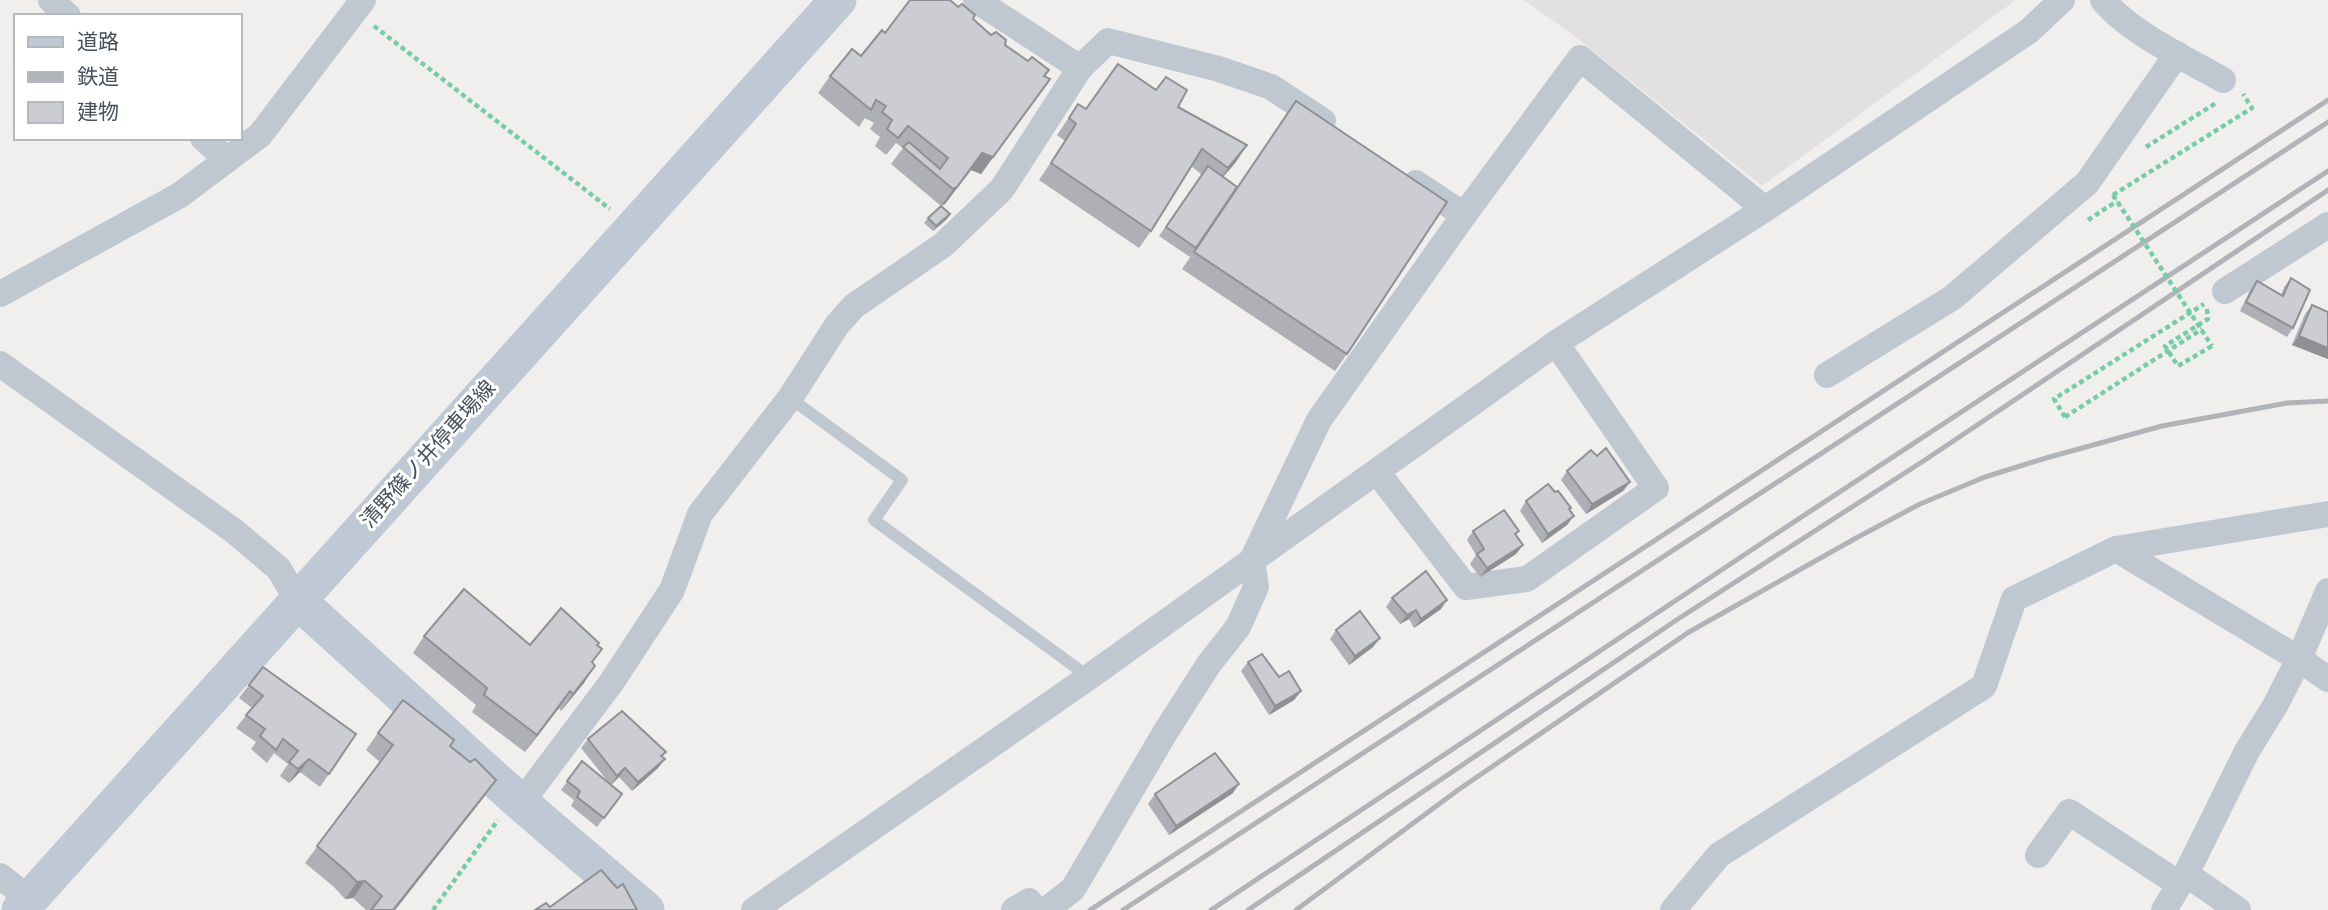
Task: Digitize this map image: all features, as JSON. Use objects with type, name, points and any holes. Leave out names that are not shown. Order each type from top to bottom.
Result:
[{"type":"main road","name":"清野篠ノ井停車場線","points":[[25,905],[838,0]]},
{"type":"main road","points":[[297,600],[518,800],[646,910]]},
{"type":"street","points":[[51,0],[66,14]]},
{"type":"street","points":[[976,0],[1080,68]]},
{"type":"street","points":[[754,910],[1089,677],[1556,343],[1765,209],[2028,32],[2062,0]]},
{"type":"street","points":[[2103,0],[2113,13],[2230,88]]},
{"type":"street","points":[[0,294],[180,195],[260,135],[359,5]]},
{"type":"street","points":[[518,800],[611,683],[672,590],[700,514],[790,398],[837,325],[854,306],[943,245],[1002,189],[1080,68],[1108,41],[1219,69],[1271,87],[1339,132]]},
{"type":"street","points":[[1827,374],[1952,298],[2087,183],[2177,54]]},
{"type":"street","points":[[1046,910],[1073,889],[1166,731],[1209,664],[1238,626],[1255,587],[1252,560],[1319,420],[1464,215],[1580,58],[1765,209]]},
{"type":"street","points":[[205,140],[227,160]]},
{"type":"street","points":[[1396,170],[1464,215]]},
{"type":"street","points":[[2215,297],[2328,225]]},
{"type":"street","points":[[1377,472],[1466,587],[1527,579],[1656,488],[1556,343]]},
{"type":"street","points":[[0,364],[234,531],[279,569],[297,600]]},
{"type":"street","points":[[1673,910],[1719,855],[1984,685],[2014,598],[2116,549],[2328,514]]},
{"type":"street","points":[[2116,549],[2299,659],[2328,680]]},
{"type":"street","points":[[2164,910],[2183,879],[2247,751],[2276,704],[2328,591]]},
{"type":"street","points":[[2038,855],[2069,812],[2238,910]]},
{"type":"street","points":[[0,876],[25,905]]},
{"type":"street","points":[[1013,910],[1028,901],[1035,910]]},
{"type":"lane","points":[[790,398],[902,480],[874,520],[1089,677]]},
{"type":"path","points":[[359,5],[633,227]]},
{"type":"path","points":[[2135,153],[2230,88],[2252,108],[2113,195],[2202,329],[2212,345],[2178,366],[2165,346],[2208,319]]},
{"type":"path","points":[[2202,329],[2065,417],[2054,400],[2215,297]]},
{"type":"path","points":[[433,910],[518,800]]},
{"type":"shaded area","points":[[1524,0],[2016,0],[1762,186],[1573,35]]},
{"type":"building","points":[[910,0],[950,0],[958,7],[962,4],[975,15],[973,19],[991,35],[996,32],[1006,40],[1005,45],[1028,61],[1032,57],[1049,70],[1044,76],[1050,79],[993,157],[982,153],[953,189],[903,147],[909,142],[940,169],[948,158],[908,126],[898,138],[887,129],[892,120],[882,112],[886,106],[876,100],[871,110],[830,76],[852,49],[861,56],[882,30],[885,33]]},
{"type":"building","points":[[1118,64],[1156,90],[1166,77],[1187,90],[1178,107],[1247,145],[1228,168],[1202,149],[1151,231],[1051,163],[1076,124],[1069,118],[1078,104],[1086,109]]},
{"type":"building","points":[[1296,101],[1447,202],[1347,354],[1194,252]]},
{"type":"building","points":[[1208,166],[1237,187],[1196,248],[1166,227]]},
{"type":"building","points":[[941,206],[950,214],[936,226],[928,218]]},
{"type":"building","points":[[2291,278],[2310,290],[2293,328],[2246,302],[2257,281],[2283,296]]},
{"type":"building","points":[[2312,305],[2328,312],[2328,348],[2299,336]]},
{"type":"building","points":[[1606,448],[1630,482],[1592,504],[1567,471],[1591,450],[1597,456]]},
{"type":"building","points":[[1548,484],[1555,492],[1558,491],[1574,516],[1548,534],[1526,501]]},
{"type":"building","points":[[1504,510],[1519,531],[1515,534],[1523,545],[1487,568],[1477,554],[1484,549],[1473,531]]},
{"type":"building","points":[[1426,571],[1447,600],[1421,619],[1416,610],[1407,615],[1392,598]]},
{"type":"building","points":[[464,589],[530,645],[561,608],[599,643],[597,645],[602,649],[592,662],[595,666],[573,694],[570,691],[537,735],[484,695],[487,688],[424,636]]},
{"type":"building","points":[[1360,611],[1380,638],[1355,656],[1336,630]]},
{"type":"building","points":[[1262,654],[1279,677],[1289,671],[1301,691],[1275,706],[1248,662]]},
{"type":"building","points":[[263,667],[356,734],[329,774],[309,759],[298,769],[289,762],[298,751],[283,739],[276,750],[260,736],[265,729],[246,715],[263,696],[249,685]]},
{"type":"building","points":[[403,700],[454,740],[450,746],[470,762],[475,759],[496,780],[393,910],[371,910],[382,896],[365,881],[357,882],[317,846],[393,745],[378,733]]},
{"type":"building","points":[[622,711],[666,752],[661,756],[665,759],[638,782],[625,768],[617,776],[588,739]]},
{"type":"building","points":[[1215,753],[1239,784],[1176,826],[1155,794]]},
{"type":"building","points":[[582,761],[622,794],[604,818],[577,797],[580,791],[567,781]]},
{"type":"building","points":[[601,870],[617,888],[623,884],[637,910],[535,910],[546,903],[550,907]]},
{"type":"railway","points":[[1090,910],[2328,100]]},
{"type":"railway","points":[[1123,910],[2328,122]]},
{"type":"railway","points":[[1211,910],[2328,171]]},
{"type":"railway","points":[[1248,910],[1678,619],[1925,460],[2328,190]]},
{"type":"railway","points":[[1296,910],[1458,790],[1689,632],[1920,504],[1985,477],[2162,426],[2287,403],[2328,401]]}]
